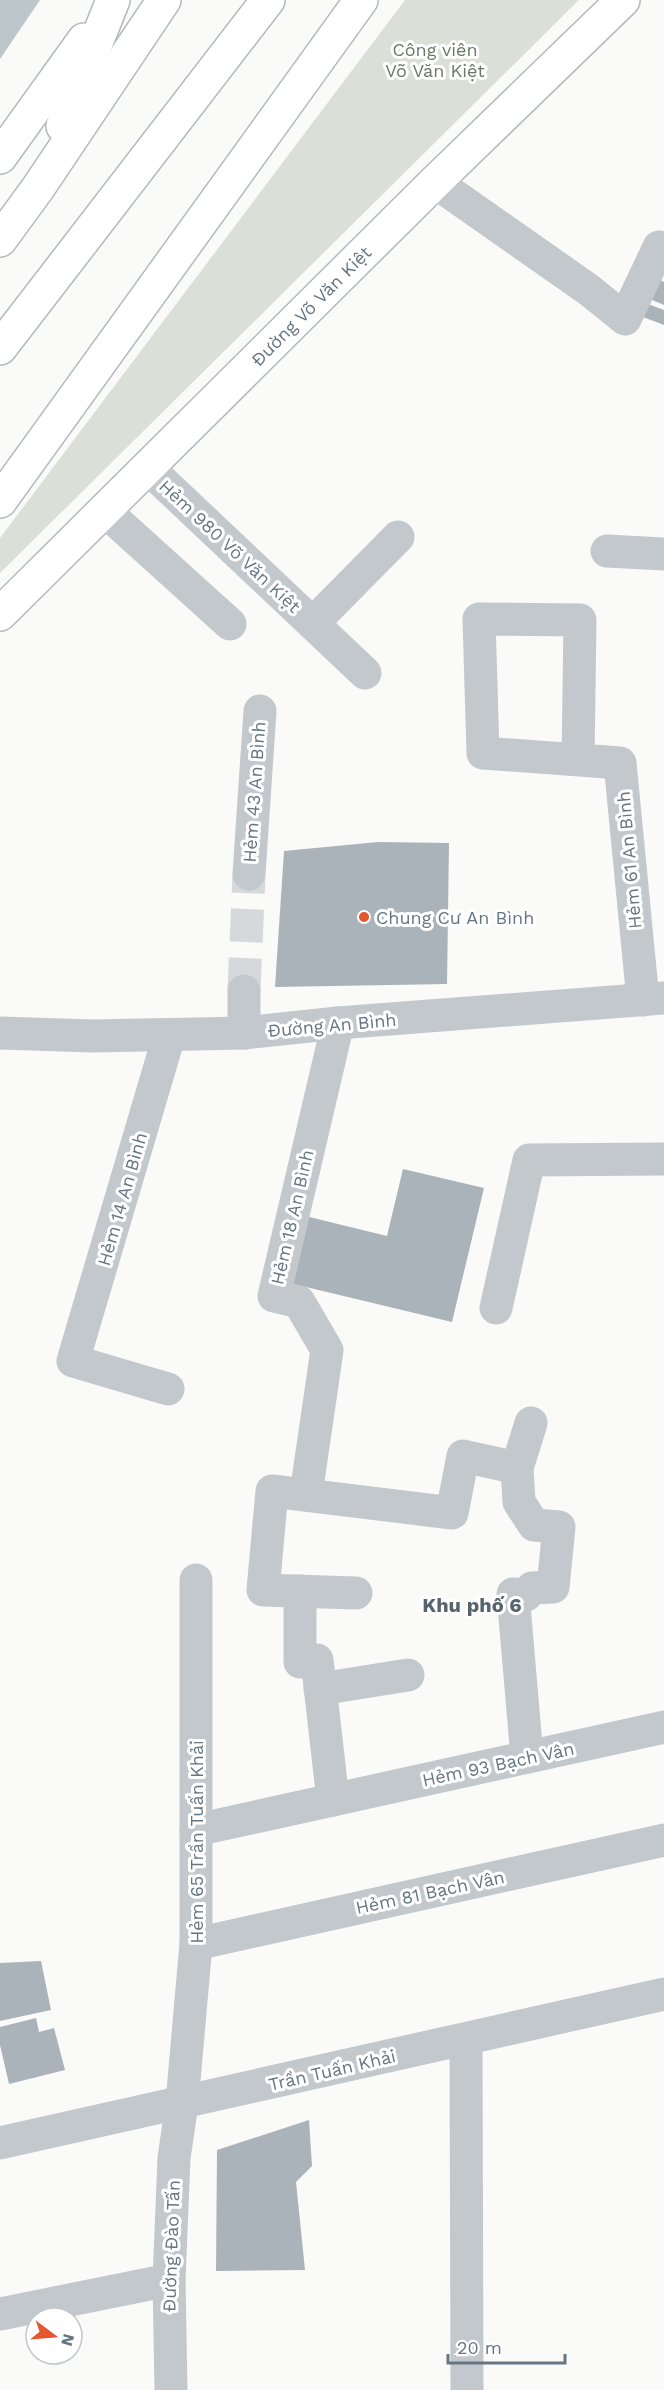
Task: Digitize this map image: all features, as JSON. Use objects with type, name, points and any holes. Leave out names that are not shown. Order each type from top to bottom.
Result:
[{"type":"highway","points":[[0,157],[113,0]]},
{"type":"highway","points":[[38,188],[113,0]]},
{"type":"highway","points":[[0,240],[38,188],[164,0]]},
{"type":"highway","points":[[0,348],[268,0]]},
{"type":"highway","points":[[0,501],[361,0]]},
{"type":"highway","name":"Đường Võ Văn Kiệt","points":[[0,614],[435,182],[623,0]]},
{"type":"street","points":[[435,182],[589,290],[625,319],[659,247]]},
{"type":"street","name":"Hẻm 980 Võ Văn Kiệt","points":[[148,468],[365,673]]},
{"type":"street","points":[[105,511],[230,624]]},
{"type":"street","name":"Hẻm 980 Võ Văn Kiệt","points":[[313,623],[398,537]]},
{"type":"street","points":[[607,551],[664,554]]},
{"type":"street","name":"Hẻm 61 An Bình","points":[[578,759],[580,620],[479,619],[483,753],[620,763],[654,999]]},
{"type":"street","name":"Hẻm 43 An Bình","points":[[249,874],[260,711]]},
{"type":"street","points":[[244,991],[244,1033]]},
{"type":"street","name":"Đường An Bình","points":[[0,1033],[169,1036],[244,1033],[338,1023],[654,999]]},
{"type":"street","name":"Hẻm 18 An Bình","points":[[306,1494],[327,1350],[299,1302],[274,1296],[338,1023]]},
{"type":"street","name":"Hẻm 14 An Bình","points":[[168,1389],[74,1361],[169,1036]]},
{"type":"street","points":[[496,1308],[529,1160],[664,1159]]},
{"type":"street","points":[[527,1757],[513,1594],[526,1595],[531,1588],[553,1587],[559,1527],[534,1525],[519,1502],[517,1468],[531,1423]]},
{"type":"street","points":[[356,1593],[263,1590],[272,1491],[452,1513],[463,1456],[517,1468]]},
{"type":"street","name":"Hẻm 65 Trần Tuấn Khải","points":[[182,2103],[196,1944],[196,1580]]},
{"type":"street","points":[[300,1591],[300,1662],[317,1660],[333,1800]]},
{"type":"street","points":[[320,1689],[408,1676]]},
{"type":"street","name":"Hẻm 93 Bạch Vân","points":[[196,1830],[664,1727]]},
{"type":"street","name":"Hẻm 81 Bạch Vân","points":[[196,1944],[664,1840]]},
{"type":"street","name":"Trần Tuấn Khải","points":[[0,2143],[664,1994]]},
{"type":"street","points":[[466,2040],[468,2390]]},
{"type":"street","name":"Đường Đào Tấn","points":[[171,2390],[169,2280],[174,2158],[182,2103]]},
{"type":"street","points":[[0,2314],[169,2280]]},
{"type":"green space","name":"Công viên Võ Văn Kiệt","points":[[405,0],[579,0],[0,573],[0,538]]},
{"type":"shaded area","points":[[0,0],[40,0],[0,59]]},
{"type":"building","points":[[652,276],[664,282],[664,305],[643,296]]},
{"type":"building","points":[[640,301],[664,310],[664,325],[635,314]]},
{"type":"building","name":"Chung Cư An Bình","points":[[378,842],[449,843],[447,984],[275,987],[284,851]]},
{"type":"building","points":[[403,1169],[484,1188],[452,1322],[281,1281],[297,1214],[387,1236]]},
{"type":"building","points":[[41,1961],[51,2010],[0,2021],[0,1963]]},
{"type":"building","points":[[36,2018],[39,2032],[54,2028],[65,2070],[9,2084],[0,2045],[0,2027]]},
{"type":"building","points":[[309,2120],[312,2166],[296,2182],[305,2270],[216,2271],[217,2150]]},
{"type":"tunnel","points":[[244,991],[249,874]]},
{"type":"place","name":"Chung Cư An Bình","points":[[364,917]]},
{"type":"district","name":"Khu phố 6","points":[[472,1605]]}]
